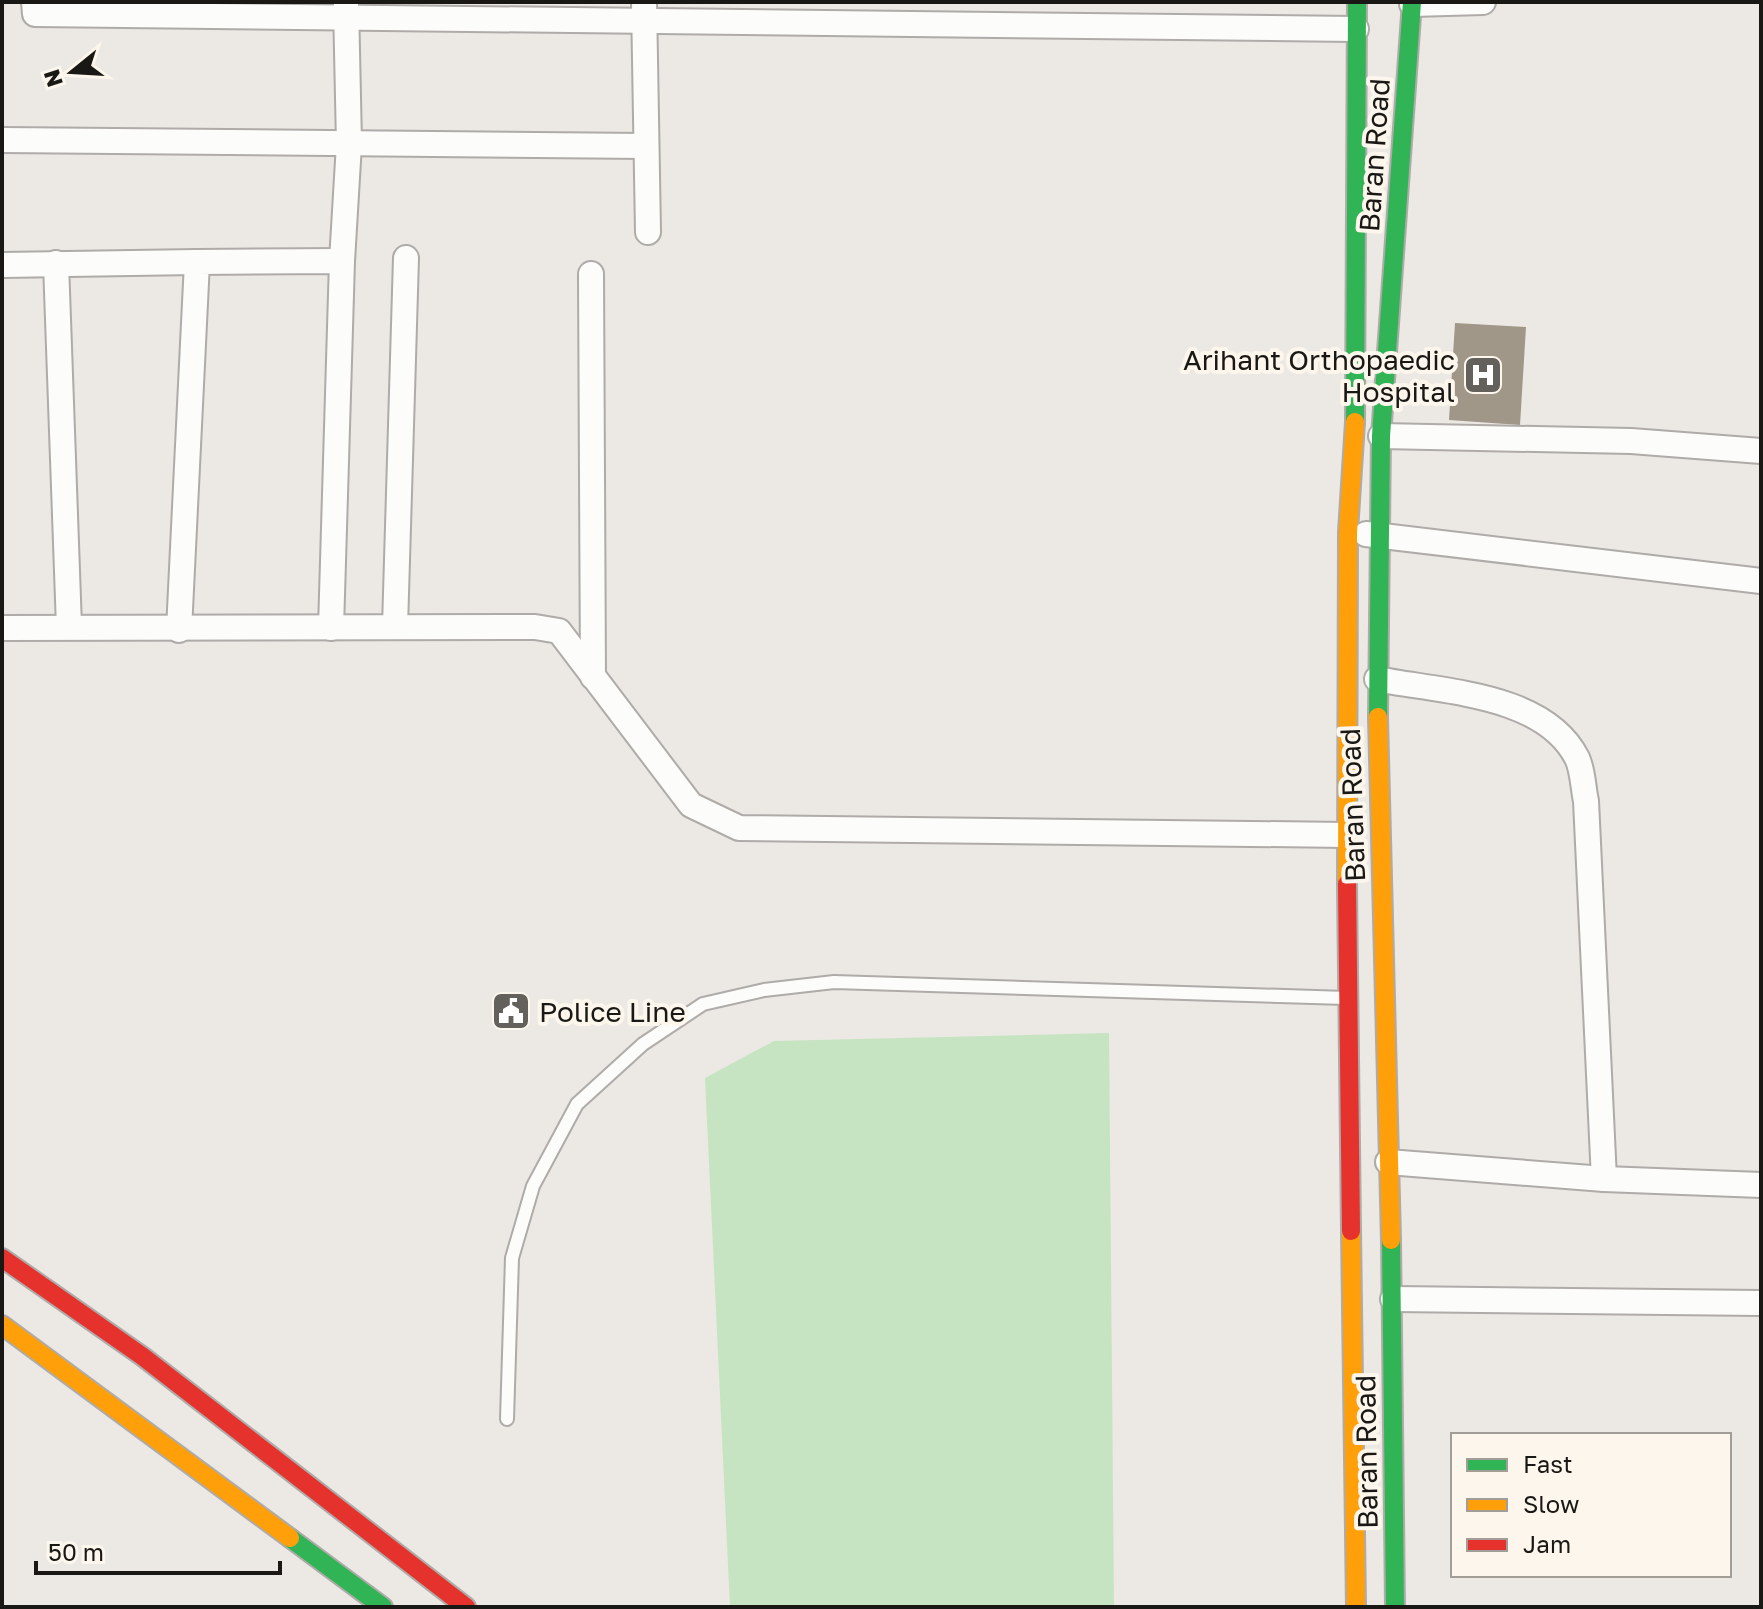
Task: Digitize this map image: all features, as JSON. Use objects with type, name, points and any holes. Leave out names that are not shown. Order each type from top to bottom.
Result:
[{"type":"main road","name":"Baran Road","points":[[1356,1607],[1346,835],[1348,532],[1357,399],[1357,2]]},
{"type":"main road","name":"Baran Road","points":[[1395,1607],[1393,1299],[1377,679],[1381,436],[1412,3]]},
{"type":"main road","points":[[2,1258],[142,1356],[466,1607]]},
{"type":"main road","points":[[2,1325],[383,1607]]},
{"type":"street","points":[[34,2],[35,14],[346,10],[980,13],[1356,29]]},
{"type":"street","points":[[1412,3],[1483,2]]},
{"type":"street","points":[[331,628],[342,261],[349,144],[346,10]]},
{"type":"street","points":[[644,11],[648,232]]},
{"type":"street","points":[[2,140],[646,146]]},
{"type":"street","points":[[395,627],[406,258]]},
{"type":"street","points":[[2,265],[342,261]]},
{"type":"street","points":[[179,630],[197,262]]},
{"type":"street","points":[[56,263],[69,627]]},
{"type":"street","points":[[591,274],[593,677]]},
{"type":"street","points":[[1381,436],[1631,441],[1761,451]]},
{"type":"street","points":[[1348,532],[1761,581]]},
{"type":"street","points":[[2,628],[535,627],[559,631],[691,805],[739,828],[1346,835]]},
{"type":"street","points":[[1377,679],[1497,702],[1548,722],[1577,759],[1586,801],[1604,1179]]},
{"type":"street","points":[[1388,1162],[1604,1179],[1761,1185]]},
{"type":"street","points":[[1393,1299],[1761,1303]]},
{"type":"lane","points":[[507,1419],[512,1258],[533,1186],[577,1104],[643,1044],[703,1004],[764,990],[834,982],[1349,998]]},
{"type":"green space","points":[[1109,1033],[1114,1607],[730,1607],[705,1078],[774,1041]]},
{"type":"building","points":[[1455,323],[1526,327],[1520,425],[1449,420]]},
{"type":"traffic: fast","points":[[1355,422],[1357,2]]},
{"type":"traffic: fast","points":[[1378,717],[1381,436],[1412,2]]},
{"type":"traffic: fast","points":[[1391,1240],[1395,1607]]},
{"type":"traffic: fast","points":[[290,1538],[383,1607]]},
{"type":"traffic: slow","points":[[1347,884],[1348,532],[1355,422]]},
{"type":"traffic: slow","points":[[1378,717],[1391,1240]]},
{"type":"traffic: slow","points":[[1351,1231],[1356,1607]]},
{"type":"traffic: slow","points":[[2,1325],[290,1538]]},
{"type":"traffic: jam","points":[[1347,884],[1351,1231]]},
{"type":"traffic: jam","points":[[2,1258],[142,1356],[466,1607]]},
{"type":"place","name":"Arihant Orthopaedic Hospital","points":[[1483,375]]},
{"type":"place","name":"Police Line","points":[[511,1011]]}]
